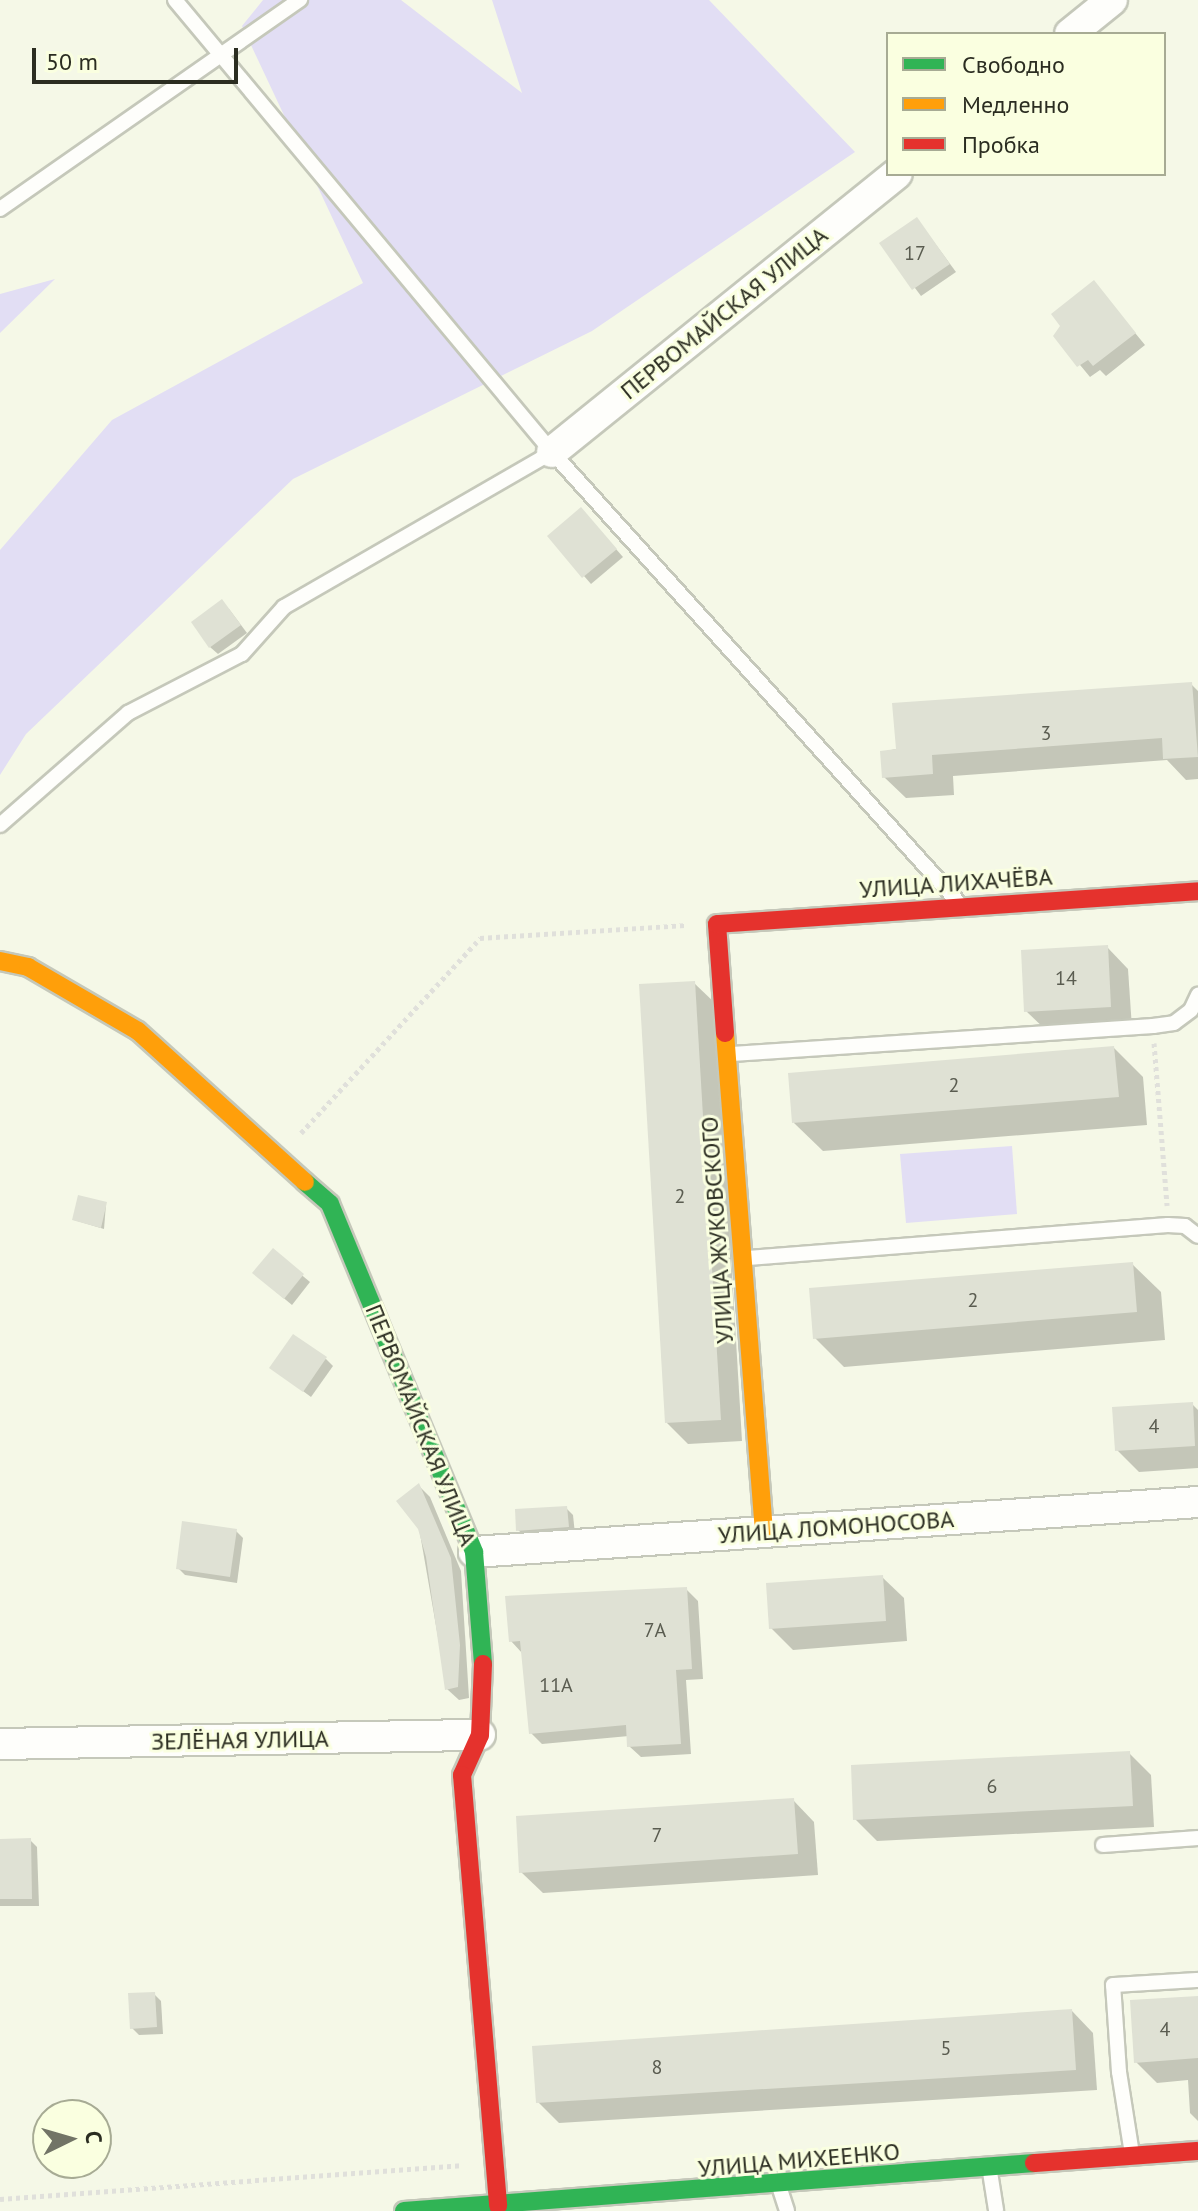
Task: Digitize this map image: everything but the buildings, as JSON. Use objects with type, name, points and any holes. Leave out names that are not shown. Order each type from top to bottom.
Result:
[{"type":"street","points":[[1072,32],[1112,0]]},
{"type":"street","name":"ПЕРВОМАЙСКАЯ УЛИЦА","points":[[552,452],[895,176]]},
{"type":"street","name":"УЛИЦА ЛИХАЧЁВА","points":[[717,924],[1198,891]]},
{"type":"street","name":"УЛИЦА ЖУКОВСКОГО","points":[[717,924],[764,1532]]},
{"type":"street","name":"ПЕРВОМАЙСКАЯ УЛИЦА","points":[[0,961],[28,967],[138,1031],[330,1204],[474,1552],[484,1644],[480,1735],[462,1775],[498,2205]]},
{"type":"street","name":"УЛИЦА ЛОМОНОСОВА","points":[[474,1552],[1198,1502]]},
{"type":"street","name":"ЗЕЛЁНАЯ УЛИЦА","points":[[0,1744],[480,1735]]},
{"type":"street","name":"УЛИЦА МИХЕЕНКО","points":[[404,2211],[498,2205],[711,2201],[779,2186],[1198,2151]]},
{"type":"lane","points":[[175,0],[552,452],[962,907]]},
{"type":"lane","points":[[0,209],[300,0]]},
{"type":"lane","points":[[0,825],[128,713],[242,654],[284,607],[552,452]]},
{"type":"lane","points":[[727,1055],[1153,1026],[1174,1023],[1191,1010],[1198,995]]},
{"type":"lane","points":[[743,1259],[1168,1225],[1185,1226],[1198,1236]]},
{"type":"lane","points":[[1103,1845],[1198,1838]]},
{"type":"lane","points":[[1133,2157],[1119,2072],[1113,1985],[1198,1980]]},
{"type":"lane","points":[[990,2169],[996,2211]]},
{"type":"lane","points":[[779,2186],[787,2211]]},
{"type":"path","points":[[279,1157],[480,938],[717,924]]},
{"type":"path","points":[[1153,1026],[1168,1225]]},
{"type":"path","points":[[0,2199],[494,2163]]},
{"type":"shaded area","points":[[263,0],[401,0],[522,93],[492,0],[709,0],[855,152],[592,331],[293,479],[26,734],[0,775],[0,550],[112,420],[363,283],[242,26]]},
{"type":"shaded area","points":[[55,279],[0,333],[0,294]]},
{"type":"shaded area","points":[[1012,1146],[1017,1214],[906,1223],[900,1154]]},
{"type":"traffic: fast","points":[[305,1182],[330,1204],[474,1552],[483,1664]]},
{"type":"traffic: fast","points":[[404,2211],[1034,2163]]},
{"type":"traffic: slow","points":[[0,961],[28,967],[138,1031],[305,1182]]},
{"type":"traffic: slow","points":[[725,1033],[764,1532]]},
{"type":"traffic: jam","points":[[725,1033],[717,924],[1198,891]]},
{"type":"traffic: jam","points":[[483,1664],[480,1735],[462,1775],[498,2205]]},
{"type":"traffic: jam","points":[[1034,2163],[1198,2151]]}]
